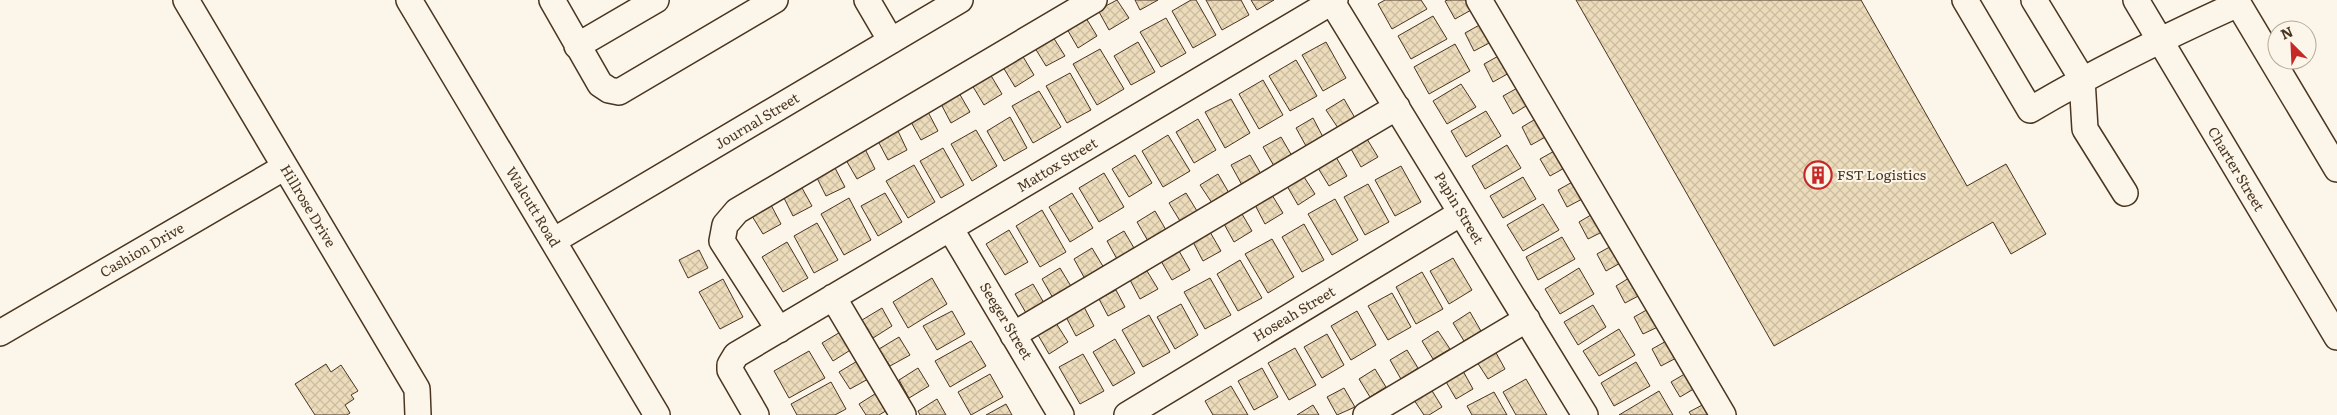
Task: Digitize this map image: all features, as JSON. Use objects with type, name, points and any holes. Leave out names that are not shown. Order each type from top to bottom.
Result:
[{"type":"street","name":"Hillrose Drive","points":[[186,0],[417,389],[418,415]]},
{"type":"street","name":"Walcutt Road","points":[[408,0],[656,415]]},
{"type":"street","points":[[552,0],[600,84],[609,90],[619,92],[775,0]]},
{"type":"street","points":[[578,46],[656,0]]},
{"type":"street","points":[[867,0],[891,41]]},
{"type":"street","name":"Journal Street","points":[[553,241],[960,0]]},
{"type":"street","points":[[779,330],[722,241],[725,224],[737,211],[1094,0]]},
{"type":"street","points":[[1479,0],[1723,415]]},
{"type":"street","points":[[1965,0],[2030,110],[2082,79],[2237,2],[2337,169]]},
{"type":"street","points":[[2034,0],[2082,79],[2085,129],[2125,193]]},
{"type":"street","name":"Charter Street","points":[[2136,0],[2337,338]]},
{"type":"street","name":"Mattox Street","points":[[756,415],[730,370],[730,365],[736,355],[1334,1]]},
{"type":"street","name":"Papin Street","points":[[1334,1],[1585,415]]},
{"type":"street","points":[[1013,335],[1397,107]]},
{"type":"street","name":"Cashion Drive","points":[[0,334],[285,167]]},
{"type":"street","name":"Hoseah Street","points":[[1127,415],[1461,213]]},
{"type":"street","name":"Seeger Street","points":[[950,228],[1061,415]]},
{"type":"street","points":[[834,297],[903,415]]},
{"type":"street","points":[[1366,415],[1527,319]]},
{"type":"building","points":[[1117,0],[1129,18],[1109,30],[1098,10]]},
{"type":"building","points":[[1135,0],[1158,0],[1140,10]]},
{"type":"building","points":[[1191,0],[1196,0],[1216,35],[1193,48],[1172,11]]},
{"type":"building","points":[[1206,0],[1241,0],[1249,15],[1222,30]]},
{"type":"building","points":[[1251,0],[1274,0],[1257,10]]},
{"type":"building","points":[[1385,0],[1421,0],[1427,9],[1392,29],[1378,4]]},
{"type":"building","points":[[1468,0],[1473,9],[1455,19],[1445,1]]},
{"type":"building","name":"FST Logistics","points":[[1576,0],[1861,0],[1967,186],[2006,164],[2046,234],[2011,254],[1993,222],[1774,346]]},
{"type":"building","points":[[1433,16],[1447,39],[1411,59],[1398,36]]},
{"type":"building","points":[[1086,18],[1097,36],[1078,48],[1067,29]]},
{"type":"building","points":[[1166,18],[1186,53],[1161,67],[1140,32]]},
{"type":"building","points":[[1483,23],[1493,41],[1474,51],[1465,33]]},
{"type":"building","points":[[1053,37],[1065,56],[1046,66],[1035,48]]},
{"type":"building","points":[[1138,42],[1155,72],[1131,85],[1114,56]]},
{"type":"building","points":[[1326,42],[1346,78],[1323,91],[1302,55]]},
{"type":"building","points":[[1455,44],[1470,71],[1429,94],[1414,67]]},
{"type":"building","points":[[1100,49],[1124,89],[1097,105],[1073,64]]},
{"type":"building","points":[[1502,54],[1511,72],[1493,82],[1484,64]]},
{"type":"building","points":[[1022,55],[1034,75],[1015,87],[1003,67]]},
{"type":"building","points":[[1296,60],[1317,96],[1290,111],[1269,76]]},
{"type":"building","points":[[1070,73],[1091,110],[1067,123],[1046,86]]},
{"type":"building","points":[[990,74],[1002,94],[984,105],[972,85]]},
{"type":"building","points":[[1263,80],[1283,115],[1259,129],[1239,94]]},
{"type":"building","points":[[1461,84],[1476,107],[1447,124],[1433,101]]},
{"type":"building","points":[[1521,86],[1531,103],[1513,114],[1503,96]]},
{"type":"building","points":[[1039,91],[1061,127],[1033,143],[1012,106]]},
{"type":"building","points":[[959,93],[970,112],[951,123],[941,104]]},
{"type":"building","points":[[1231,99],[1250,133],[1225,148],[1205,112]]},
{"type":"building","points":[[1344,99],[1355,118],[1338,128],[1326,110]]},
{"type":"building","points":[[1486,111],[1501,136],[1466,157],[1451,131]]},
{"type":"building","points":[[928,112],[938,131],[921,140],[911,122]]},
{"type":"building","points":[[1010,117],[1027,148],[1004,161],[987,131]]},
{"type":"building","points":[[1539,117],[1549,135],[1531,145],[1522,127]]},
{"type":"building","points":[[1313,118],[1323,137],[1306,146],[1296,128]]},
{"type":"building","points":[[1198,119],[1216,150],[1194,163],[1176,132]]},
{"type":"building","points":[[976,130],[997,166],[972,181],[951,144]]},
{"type":"building","points":[[898,131],[907,150],[888,160],[878,141]]},
{"type":"building","points":[[1168,135],[1190,171],[1163,187],[1142,151]]},
{"type":"building","points":[[1281,137],[1292,156],[1274,166],[1263,147]]},
{"type":"building","points":[[1367,139],[1378,157],[1361,167],[1351,149]]},
{"type":"building","points":[[1507,145],[1521,168],[1485,189],[1472,166]]},
{"type":"building","points":[[943,148],[964,185],[941,198],[920,161]]},
{"type":"building","points":[[865,149],[875,169],[857,179],[846,160]]},
{"type":"building","points":[[1558,149],[1568,166],[1550,176],[1540,159]]},
{"type":"building","points":[[1135,155],[1152,183],[1129,197],[1112,169]]},
{"type":"building","points":[[1250,155],[1261,174],[1242,185],[1231,165]]},
{"type":"building","points":[[1336,157],[1347,176],[1329,186],[1318,168]]},
{"type":"building","points":[[914,165],[935,202],[908,218],[886,181]]},
{"type":"building","points":[[1401,166],[1421,202],[1395,216],[1375,180]]},
{"type":"building","points":[[835,168],[845,187],[826,196],[817,178]]},
{"type":"building","points":[[1104,173],[1124,207],[1099,222],[1079,188]]},
{"type":"building","points":[[1218,174],[1229,193],[1212,203],[1200,185]]},
{"type":"building","points":[[1304,177],[1315,194],[1298,205],[1287,186]]},
{"type":"building","points":[[1523,177],[1536,199],[1503,218],[1490,196]]},
{"type":"building","points":[[1576,180],[1586,197],[1567,207],[1558,190]]},
{"type":"building","points":[[1368,184],[1389,222],[1365,235],[1344,197]]},
{"type":"building","points":[[802,188],[812,206],[793,216],[784,198]]},
{"type":"building","points":[[885,193],[902,222],[878,236],[861,206]]},
{"type":"building","points":[[1072,193],[1093,228],[1070,242],[1049,207]]},
{"type":"building","points":[[1186,193],[1197,211],[1180,221],[1169,203]]},
{"type":"building","points":[[1272,195],[1283,213],[1265,224],[1255,205]]},
{"type":"building","points":[[849,198],[871,240],[844,255],[821,214]]},
{"type":"building","points":[[1335,199],[1358,240],[1332,255],[1308,214]]},
{"type":"building","points":[[1543,204],[1559,230],[1523,251],[1507,225]]},
{"type":"building","points":[[771,205],[781,224],[763,234],[752,216]]},
{"type":"building","points":[[1042,210],[1066,252],[1040,267],[1016,226]]},
{"type":"building","points":[[1155,211],[1166,230],[1148,241],[1137,222]]},
{"type":"building","points":[[1596,212],[1606,230],[1588,239],[1579,222]]},
{"type":"building","points":[[1242,214],[1252,231],[1234,242],[1224,224]]},
{"type":"building","points":[[817,223],[838,260],[814,273],[794,236]]},
{"type":"building","points":[[1304,224],[1324,260],[1302,272],[1282,237]]},
{"type":"building","points":[[1009,230],[1028,262],[1005,275],[986,244]]},
{"type":"building","points":[[1124,231],[1134,248],[1117,259],[1107,241]]},
{"type":"building","points":[[1210,232],[1221,251],[1203,261],[1193,242]]},
{"type":"building","points":[[1562,237],[1575,259],[1538,280],[1526,257]]},
{"type":"building","points":[[1272,239],[1294,277],[1268,293],[1245,254]]},
{"type":"building","points":[[787,242],[808,278],[783,292],[762,257]]},
{"type":"building","points":[[1615,244],[1624,261],[1606,271],[1597,254]]},
{"type":"building","points":[[1092,248],[1104,268],[1085,279],[1074,259]]},
{"type":"building","points":[[699,250],[708,268],[688,278],[679,260]]},
{"type":"building","points":[[1179,251],[1190,270],[1172,280],[1161,261]]},
{"type":"building","points":[[1453,258],[1472,290],[1449,304],[1430,271]]},
{"type":"building","points":[[1240,260],[1262,298],[1238,311],[1217,274]]},
{"type":"building","points":[[1060,268],[1072,288],[1053,298],[1042,279]]},
{"type":"building","points":[[1579,268],[1594,294],[1560,314],[1545,289]]},
{"type":"building","points":[[1147,271],[1158,289],[1140,299],[1130,280]]},
{"type":"building","points":[[1422,272],[1443,309],[1416,324],[1396,287]]},
{"type":"building","points":[[1634,275],[1644,293],[1625,303],[1616,286]]},
{"type":"building","points":[[932,278],[947,304],[908,328],[893,302]]},
{"type":"building","points":[[1210,278],[1231,315],[1205,329],[1184,292]]},
{"type":"building","points":[[723,279],[743,317],[720,329],[699,292]]},
{"type":"building","points":[[1033,284],[1044,303],[1026,313],[1015,294]]},
{"type":"building","points":[[1116,290],[1125,307],[1108,316],[1099,299]]},
{"type":"building","points":[[1392,293],[1411,327],[1388,340],[1368,306]]},
{"type":"building","points":[[1181,304],[1198,335],[1175,349],[1157,317]]},
{"type":"building","points":[[1593,305],[1606,327],[1578,345],[1564,322]]},
{"type":"building","points":[[1084,307],[1094,326],[1076,336],[1066,317]]},
{"type":"building","points":[[1652,307],[1662,325],[1643,334],[1634,317]]},
{"type":"building","points":[[882,308],[892,326],[873,338],[862,320]]},
{"type":"building","points":[[952,311],[965,334],[937,350],[923,326]]},
{"type":"building","points":[[1357,311],[1376,345],[1351,360],[1331,326]]},
{"type":"building","points":[[1470,312],[1481,331],[1464,341],[1453,323]]},
{"type":"building","points":[[1149,315],[1170,352],[1143,367],[1122,330]]},
{"type":"building","points":[[1056,323],[1068,342],[1049,354],[1038,335]]},
{"type":"building","points":[[1619,329],[1635,355],[1599,376],[1583,351]]},
{"type":"building","points":[[842,331],[852,349],[833,361],[822,343]]},
{"type":"building","points":[[1438,331],[1450,349],[1433,359],[1422,341]]},
{"type":"building","points":[[1327,334],[1344,365],[1322,378],[1304,347]]},
{"type":"building","points":[[899,337],[910,355],[890,366],[879,349]]},
{"type":"building","points":[[1115,339],[1135,373],[1113,386],[1093,352]]},
{"type":"building","points":[[1670,339],[1680,356],[1661,366],[1652,349]]},
{"type":"building","points":[[971,341],[986,366],[950,387],[935,361]]},
{"type":"building","points":[[1295,348],[1316,385],[1289,400],[1268,363]]},
{"type":"building","points":[[1407,350],[1418,368],[1401,379],[1390,360]]},
{"type":"building","points":[[809,351],[825,378],[789,398],[774,371]]},
{"type":"building","points":[[1495,351],[1505,369],[1488,379],[1477,362]]},
{"type":"building","points":[[1083,354],[1104,391],[1080,404],[1059,367]]},
{"type":"building","points":[[859,360],[870,378],[850,389],[839,372]]},
{"type":"building","points":[[1636,362],[1650,386],[1614,406],[1601,383]]},
{"type":"building","points":[[326,364],[331,372],[341,365],[358,391],[351,395],[354,399],[345,405],[350,413],[347,415],[315,415],[295,384]]},
{"type":"building","points":[[918,368],[929,386],[909,398],[899,380]]},
{"type":"building","points":[[1262,368],[1278,397],[1254,410],[1238,381]]},
{"type":"building","points":[[1375,369],[1386,387],[1370,397],[1359,379]]},
{"type":"building","points":[[1463,371],[1473,389],[1456,399],[1445,380]]},
{"type":"building","points":[[1688,372],[1697,387],[1680,397],[1671,382]]},
{"type":"building","points":[[990,374],[1003,397],[971,415],[958,392]]},
{"type":"building","points":[[1526,379],[1547,415],[1516,415],[1503,392]]},
{"type":"building","points":[[831,382],[846,409],[835,415],[797,415],[791,404]]},
{"type":"building","points":[[1231,386],[1248,415],[1213,415],[1205,401]]},
{"type":"building","points":[[1344,388],[1355,407],[1337,415],[1327,397]]},
{"type":"building","points":[[1431,389],[1442,407],[1429,415],[1424,415],[1414,400]]},
{"type":"building","points":[[1659,391],[1673,415],[1619,415]]},
{"type":"building","points":[[878,392],[889,409],[879,415],[866,415],[859,404]]},
{"type":"building","points":[[1494,392],[1507,415],[1472,415],[1467,406]]},
{"type":"building","points":[[937,399],[946,415],[920,415],[918,411]]},
{"type":"building","points":[[1708,402],[1715,415],[1691,415],[1689,412]]},
{"type":"building","points":[[1006,404],[1012,415],[986,415]]},
{"type":"building","points":[[1313,405],[1319,415],[1297,415]]},
{"type":"place","name":"FST Logistics","points":[[1818,175]]}]
